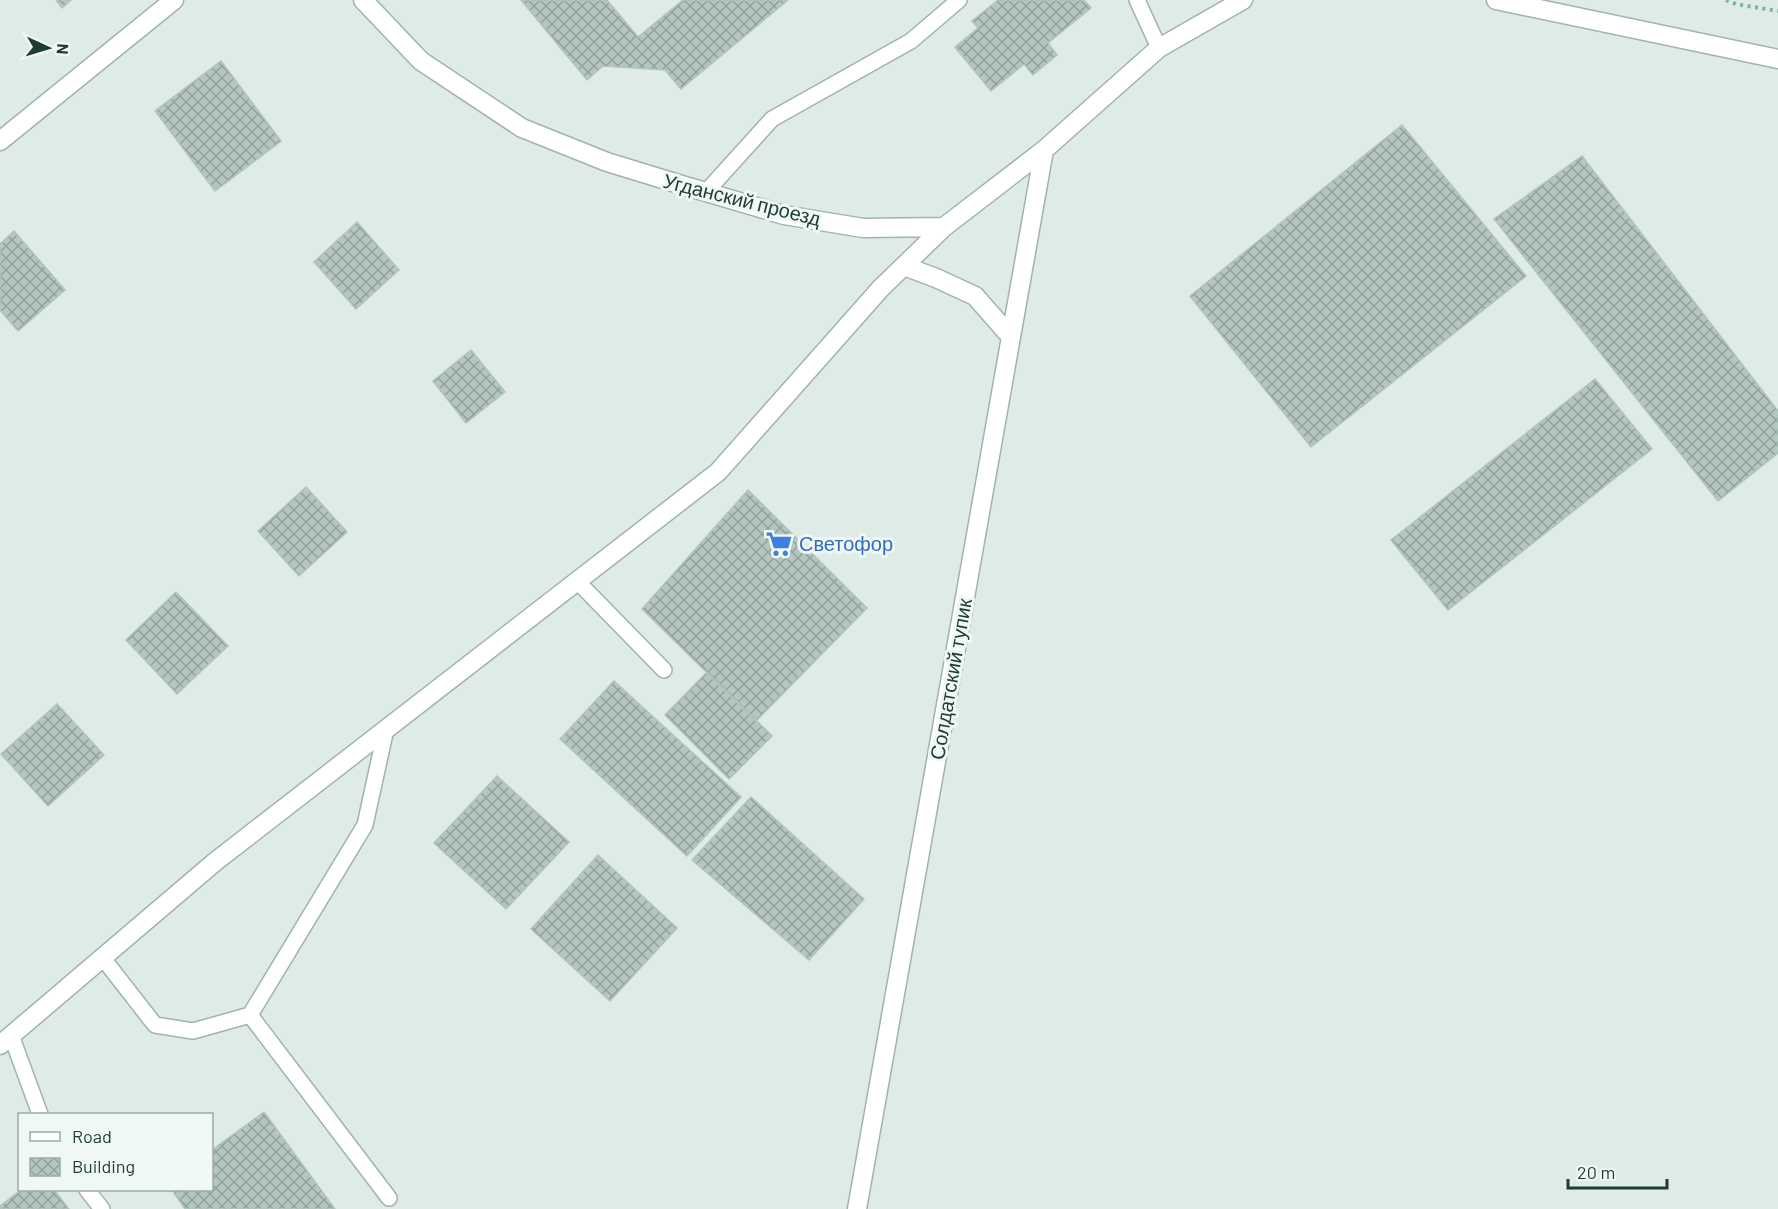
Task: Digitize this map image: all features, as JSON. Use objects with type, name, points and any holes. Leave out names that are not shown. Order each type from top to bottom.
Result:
[{"type":"street","points":[[0,141],[174,0]]},
{"type":"street","name":"Угданский проезд","points":[[363,0],[421,60],[522,128],[607,162],[784,215],[863,228],[944,226]]},
{"type":"street","points":[[6,1040],[216,861],[718,472],[881,288],[944,226],[1044,150],[1160,48],[1243,0]]},
{"type":"street","points":[[1509,1],[1778,59]]},
{"type":"street","name":"Солдатский тупик","points":[[857,1209],[1044,150]]},
{"type":"street","points":[[904,266],[975,296],[1011,337]]},
{"type":"lane","points":[[706,192],[772,119],[911,41],[958,0]]},
{"type":"lane","points":[[1137,0],[1160,48]]},
{"type":"lane","points":[[577,581],[664,670]]},
{"type":"lane","points":[[102,957],[156,1025],[193,1031],[250,1015],[365,825],[386,729]]},
{"type":"lane","points":[[250,1015],[389,1198]]},
{"type":"lane","points":[[6,1040],[40,1113]]},
{"type":"lane","points":[[88,1191],[102,1209]]},
{"type":"path","points":[[1726,0],[1736,4],[1778,11]]},
{"type":"building","points":[[56,0],[71,0],[62,8]]},
{"type":"building","points":[[521,0],[607,0],[638,37],[683,0],[788,0],[681,89],[665,70],[603,66],[587,80]]},
{"type":"building","points":[[998,0],[1084,0],[1091,8],[1048,43],[1057,55],[1033,75],[1024,64],[991,91],[955,47],[978,28],[972,21]]},
{"type":"building","points":[[221,61],[281,141],[215,191],[155,111]]},
{"type":"building","points":[[1402,125],[1526,276],[1311,447],[1190,296]]},
{"type":"building","points":[[1582,156],[1778,411],[1778,453],[1718,501],[1494,219]]},
{"type":"building","points":[[357,222],[399,270],[356,309],[314,262]]},
{"type":"building","points":[[14,231],[65,290],[18,331],[0,310],[0,244]]},
{"type":"building","points":[[471,350],[505,392],[466,423],[433,381]]},
{"type":"building","points":[[1595,379],[1652,449],[1448,610],[1391,540]]},
{"type":"building","points":[[306,487],[347,532],[299,576],[258,531]]},
{"type":"building","points":[[748,490],[867,608],[756,721],[642,609]]},
{"type":"building","points":[[176,592],[228,646],[177,694],[126,640]]},
{"type":"building","points":[[707,672],[772,736],[729,779],[665,715]]},
{"type":"building","points":[[614,681],[741,797],[687,856],[560,739]]},
{"type":"building","points":[[57,704],[104,755],[48,806],[1,754]]},
{"type":"building","points":[[497,776],[569,842],[506,909],[434,843]]},
{"type":"building","points":[[751,797],[864,899],[809,960],[692,860]]},
{"type":"building","points":[[598,855],[677,928],[610,1001],[531,929]]},
{"type":"building","points":[[264,1112],[335,1209],[185,1209],[173,1191],[213,1191],[213,1149]]},
{"type":"building","points":[[20,1191],[55,1191],[69,1209],[0,1209],[0,1206]]},
{"type":"place","name":"Светофор","points":[[779,544]]}]
